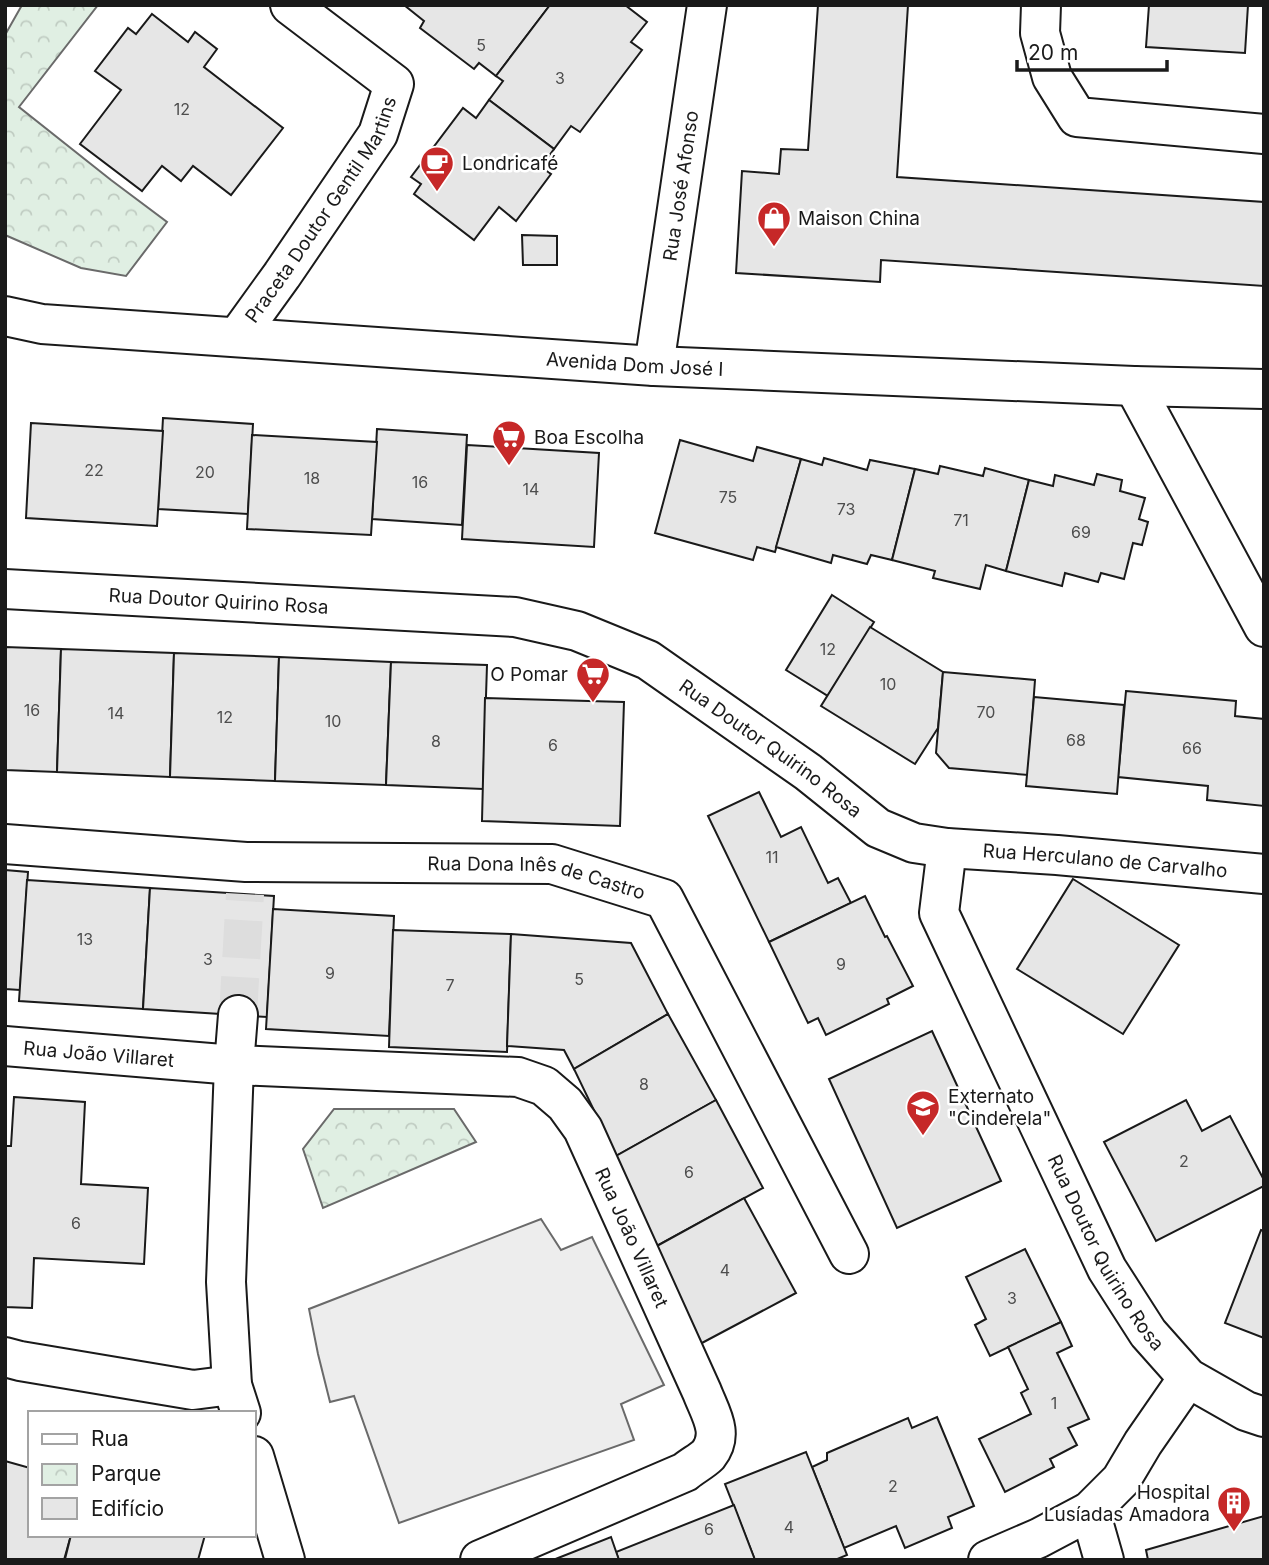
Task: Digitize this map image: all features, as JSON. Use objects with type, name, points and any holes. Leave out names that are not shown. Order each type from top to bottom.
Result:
[{"type":"street","name":"Praceta Doutor Gentil Martins","points":[[237,336],[379,134],[394,84],[290,5]]},
{"type":"street","name":"Rua José Afonso","points":[[654,366],[707,5]]},
{"type":"street","points":[[1041,5],[1040,33],[1052,77],[1077,117],[1264,134]]},
{"type":"street","points":[[5,290],[42,324],[5,346]]},
{"type":"street","name":"Avenida Dom José I","points":[[5,316],[42,324],[654,366],[1264,389]]},
{"type":"street","points":[[1134,386],[1264,626]]},
{"type":"street","name":"Rua Doutor Quirino Rosa","points":[[5,589],[515,617],[577,631],[648,660],[808,772],[878,828],[914,843],[947,848],[939,913],[1107,1269],[1149,1333],[1188,1378],[1246,1412],[1264,1417]]},
{"type":"street","name":"Rua Dona Inês de Castro","points":[[5,844],[246,878],[552,864],[664,899],[849,1254]]},
{"type":"street","name":"Rua Herculano de Carvalho","points":[[947,848],[1264,874]]},
{"type":"street","points":[[5,1357],[237,1399],[226,1282],[238,1015]]},
{"type":"street","name":"Rua João Villaret","points":[[5,1046],[234,1065],[518,1077],[544,1086],[565,1104],[583,1129],[702,1392],[715,1423],[716,1441],[707,1456],[685,1472],[481,1560]]},
{"type":"street","points":[[988,1560],[1039,1538],[1090,1511],[1121,1480],[1188,1378]]},
{"type":"street","points":[[256,1463],[285,1560]]},
{"type":"street","points":[[1090,1511],[1104,1560]]},
{"type":"green space","points":[[22,5],[98,5],[19,107],[167,222],[126,276],[81,268],[5,235],[5,35]]},
{"type":"green space","points":[[334,1109],[454,1109],[476,1142],[323,1208],[303,1149]]},
{"type":"shaded area","points":[[541,1219],[561,1250],[592,1237],[664,1385],[621,1404],[634,1440],[399,1523],[354,1396],[330,1402],[309,1309]]},
{"type":"building","points":[[404,5],[550,5],[496,76],[479,63],[474,69],[420,28],[424,21]]},
{"type":"building","points":[[550,5],[625,5],[647,22],[631,42],[642,50],[580,132],[571,126],[554,149],[489,100],[503,81],[496,76]]},
{"type":"building","points":[[818,5],[908,5],[897,177],[1264,202],[1264,286],[881,260],[880,282],[736,273],[742,171],[779,174],[781,149],[808,150]]},
{"type":"building","points":[[1149,5],[1248,5],[1245,53],[1146,47]]},
{"type":"building","points":[[152,14],[188,42],[195,32],[217,49],[204,67],[283,128],[231,195],[193,166],[181,181],[162,166],[142,191],[80,144],[121,90],[95,71],[128,28],[136,34]]},
{"type":"building","points":[[489,100],[554,149],[541,167],[551,174],[516,221],[499,207],[474,240],[414,194],[421,184],[411,177],[463,108],[476,118]]},
{"type":"building","points":[[522,235],[557,236],[557,265],[523,265]]},
{"type":"building","points":[[163,418],[253,424],[248,514],[158,509]]},
{"type":"building","points":[[31,423],[163,431],[157,526],[26,518]]},
{"type":"building","points":[[377,429],[467,435],[462,525],[372,519]]},
{"type":"building","points":[[252,435],[377,442],[371,535],[247,529]]},
{"type":"building","points":[[680,440],[753,461],[757,447],[801,459],[775,552],[757,547],[753,560],[655,533]]},
{"type":"building","points":[[467,445],[599,453],[594,547],[462,539]]},
{"type":"building","points":[[824,458],[867,470],[870,460],[915,469],[892,560],[871,555],[867,564],[833,555],[831,563],[776,547],[801,459],[822,465]]},
{"type":"building","points":[[940,466],[983,476],[985,468],[1029,480],[1006,571],[986,565],[980,589],[933,578],[935,571],[892,560],[915,469],[938,474]]},
{"type":"building","points":[[1097,474],[1122,480],[1120,491],[1145,498],[1139,519],[1148,522],[1142,545],[1133,543],[1124,579],[1101,573],[1098,582],[1065,573],[1062,586],[1006,571],[1029,480],[1053,486],[1055,475],[1094,485]]},
{"type":"building","points":[[832,595],[874,622],[828,696],[786,670]]},
{"type":"building","points":[[870,627],[943,672],[938,728],[915,764],[821,706]]},
{"type":"building","points":[[5,647],[61,649],[57,772],[5,770]]},
{"type":"building","points":[[61,649],[174,653],[170,777],[57,772]]},
{"type":"building","points":[[174,653],[279,657],[275,781],[170,777]]},
{"type":"building","points":[[279,657],[391,662],[386,785],[275,781]]},
{"type":"building","points":[[391,662],[487,665],[483,789],[386,785]]},
{"type":"building","points":[[943,672],[1035,680],[1028,775],[949,768],[936,753]]},
{"type":"building","points":[[1126,691],[1236,701],[1235,716],[1264,719],[1264,806],[1207,800],[1208,786],[1118,777]]},
{"type":"building","points":[[1034,697],[1124,705],[1117,794],[1026,786]]},
{"type":"building","points":[[485,698],[624,702],[620,826],[482,821]]},
{"type":"building","points":[[759,792],[781,837],[801,827],[828,883],[838,878],[851,903],[769,942],[708,816]]},
{"type":"building","points":[[5,870],[28,872],[20,990],[5,989]]},
{"type":"building","points":[[1073,879],[1179,945],[1123,1034],[1017,969]]},
{"type":"building","points":[[27,880],[150,888],[143,1009],[19,1001]]},
{"type":"building","points":[[150,888],[274,896],[267,1017],[143,1009]]},
{"type":"building","points":[[865,896],[913,986],[887,999],[889,1004],[826,1035],[818,1018],[808,1023],[769,942]]},
{"type":"building","points":[[273,909],[394,916],[389,1036],[266,1029]]},
{"type":"building","points":[[393,930],[511,934],[507,1052],[389,1047]]},
{"type":"building","points":[[511,934],[631,943],[668,1014],[574,1069],[564,1050],[507,1046]]},
{"type":"building","points":[[668,1014],[716,1100],[616,1156],[574,1069]]},
{"type":"building","points":[[932,1031],[1001,1181],[897,1228],[829,1079]]},
{"type":"building","points":[[14,1097],[85,1102],[81,1184],[148,1188],[144,1264],[34,1258],[32,1308],[5,1307],[5,1146],[11,1146]]},
{"type":"building","points":[[716,1100],[763,1188],[655,1247],[616,1156]]},
{"type":"building","points":[[1186,1100],[1202,1131],[1230,1116],[1264,1180],[1264,1186],[1156,1241],[1104,1142]]},
{"type":"building","points":[[744,1198],[796,1293],[700,1344],[655,1247]]},
{"type":"building","points":[[1261,1230],[1264,1231],[1264,1338],[1225,1323]]},
{"type":"building","points":[[1025,1249],[1061,1322],[990,1356],[975,1325],[986,1319],[966,1277]]},
{"type":"building","points":[[1061,1322],[1072,1346],[1057,1353],[1089,1419],[1068,1428],[1077,1445],[1050,1459],[1054,1467],[1005,1492],[979,1439],[1031,1414],[1021,1393],[1028,1389],[1008,1347]]},
{"type":"building","points":[[937,1417],[974,1506],[948,1517],[952,1528],[905,1548],[896,1526],[844,1548],[812,1467],[827,1460],[827,1453],[908,1418],[912,1428]]},
{"type":"building","points":[[806,1452],[847,1555],[835,1560],[755,1560],[725,1484]]},
{"type":"building","points":[[5,1461],[28,1467],[28,1537],[70,1537],[64,1560],[5,1560]]},
{"type":"building","points":[[734,1505],[755,1560],[619,1560],[616,1552]]},
{"type":"building","name":"Hospital Lusíadas Amadora","points":[[1264,1516],[1264,1560],[1148,1560],[1146,1550]]},
{"type":"building","points":[[70,1537],[204,1537],[198,1560],[65,1559]]},
{"type":"building","points":[[611,1537],[619,1560],[553,1560]]},
{"type":"tunnel","points":[[238,1015],[245,894]]},
{"type":"place","name":"Londricafé","points":[[437,193]]},
{"type":"place","name":"Maison China","points":[[774,248]]},
{"type":"place","name":"Boa Escolha","points":[[509,467]]},
{"type":"place","name":"O Pomar","points":[[593,704]]},
{"type":"place","name":"Externato \"Cinderela\"","points":[[923,1137]]},
{"type":"place","name":"Hospital Lusíadas Amadora","points":[[1234,1533]]}]
